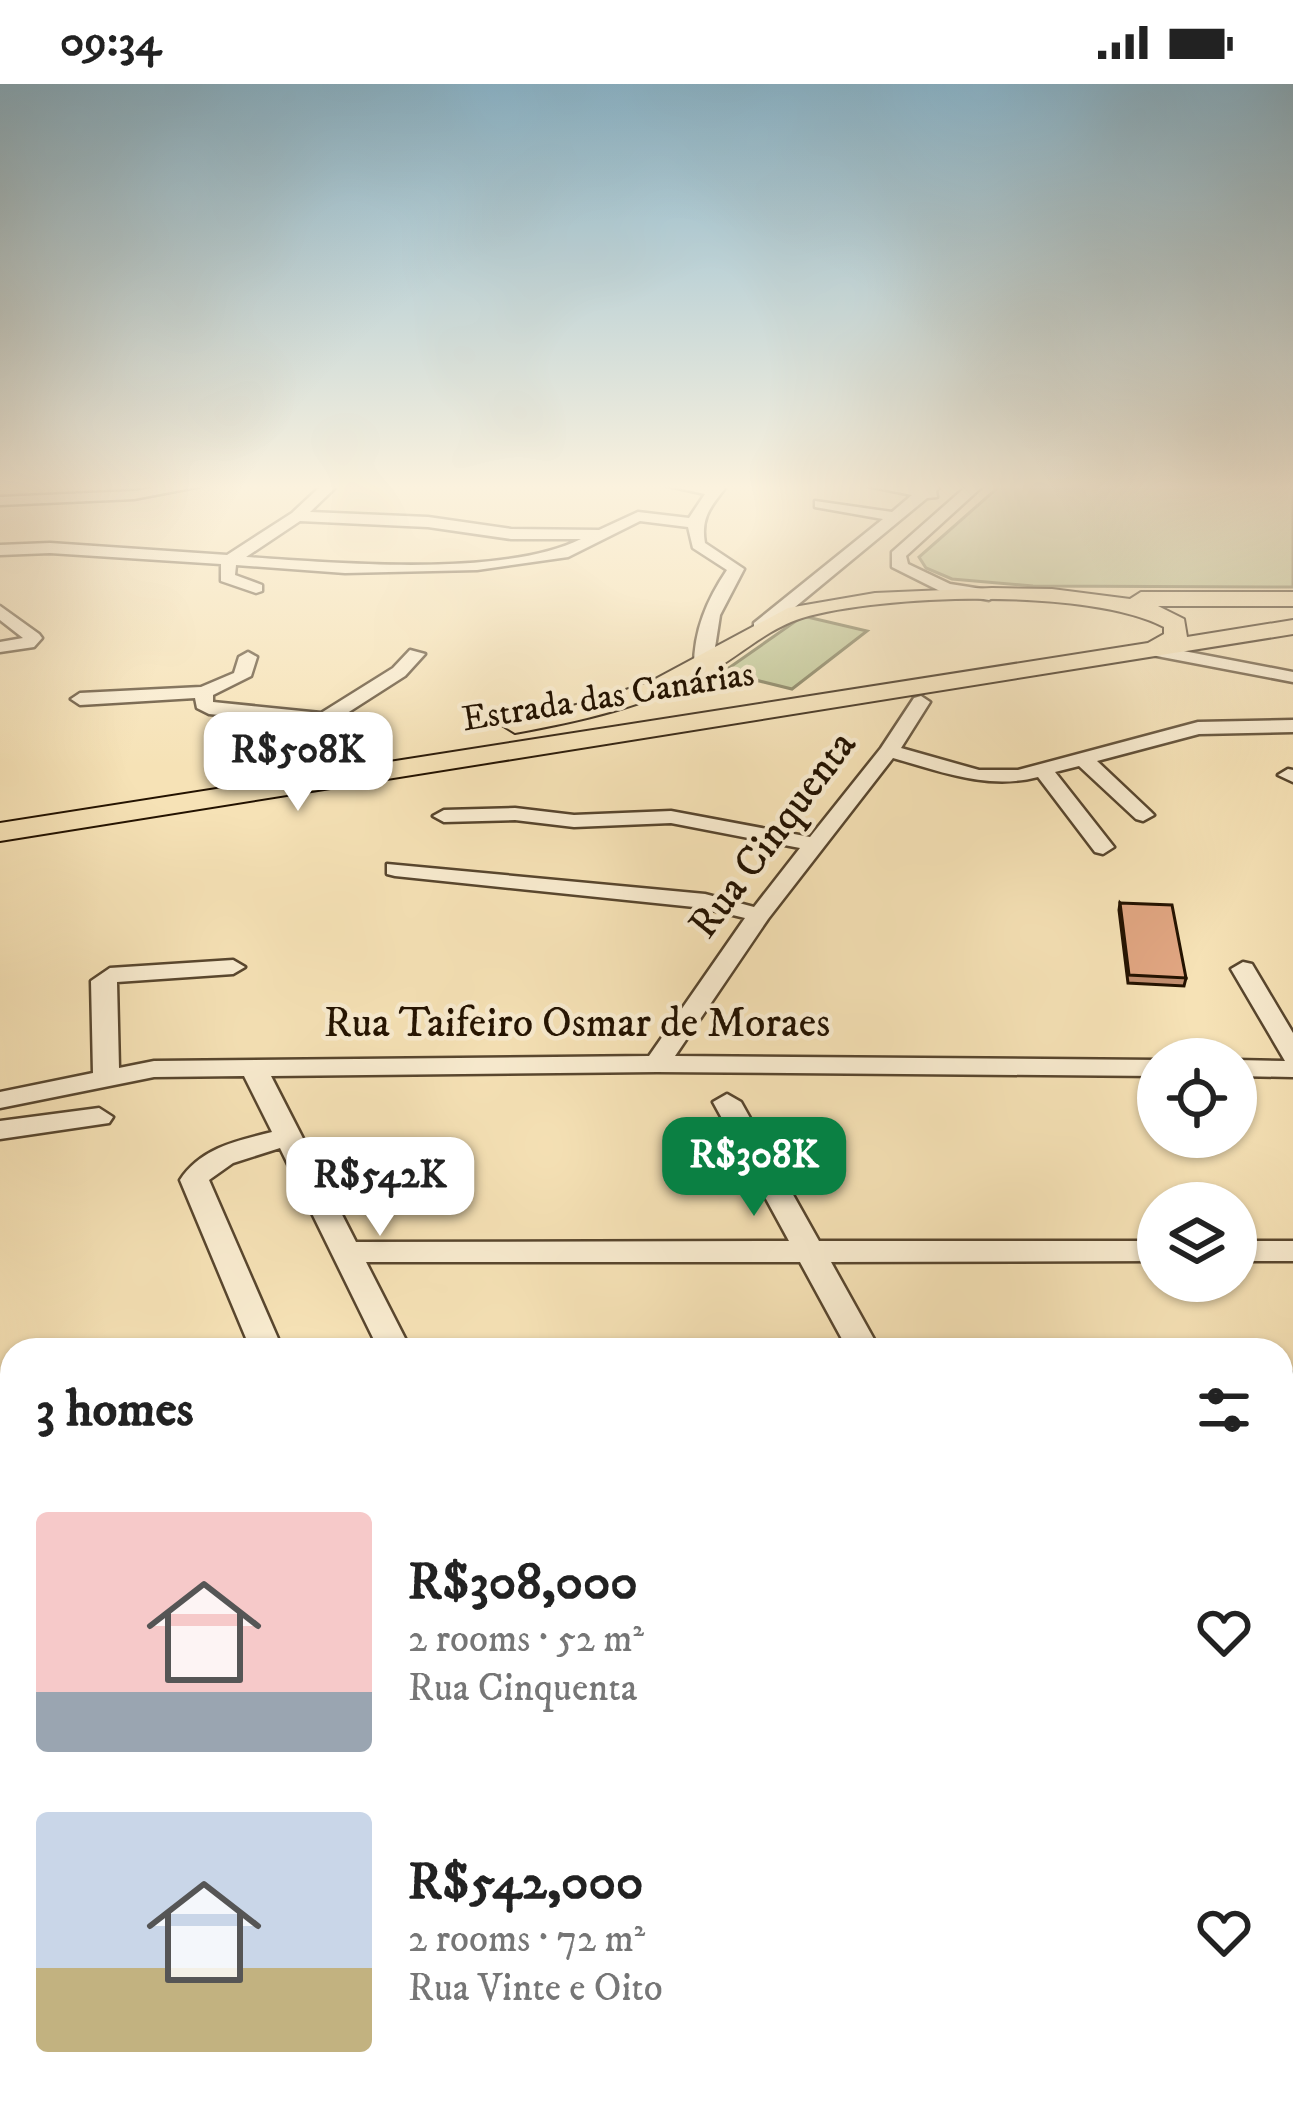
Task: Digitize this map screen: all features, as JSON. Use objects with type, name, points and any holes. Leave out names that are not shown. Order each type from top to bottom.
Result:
[{"type":"main road","name":"Estrada das Canárias","points":[[0,811],[530,723],[647,691],[703,667],[760,627],[796,613],[858,600],[1095,599]]},
{"type":"main road","points":[[1095,599],[1293,599]]},
{"type":"main road","points":[[1095,599],[1145,606],[1169,618],[1178,631],[1152,648]]},
{"type":"main road","name":"Estrada das Canárias","points":[[0,832],[1293,627]]},
{"type":"main road","points":[[703,667],[706,681],[726,694],[793,704]]},
{"type":"street","points":[[228,578],[256,588]]},
{"type":"street","points":[[703,667],[707,623],[729,578]]},
{"type":"street","points":[[760,627],[821,578]]},
{"type":"street","points":[[926,578],[946,588],[999,596]]},
{"type":"street","points":[[0,611],[33,638],[6,647]]},
{"type":"street","points":[[1152,648],[1293,677]]},
{"type":"street","points":[[262,769],[416,654]]},
{"type":"street","points":[[80,699],[204,692],[242,676],[248,658]]},
{"type":"street","points":[[204,692],[209,708],[323,719]]},
{"type":"street","name":"Rua Cinquenta","points":[[657,1064],[759,914],[889,751],[921,702]]},
{"type":"street","points":[[889,751],[978,776],[1018,776],[1198,728],[1293,726]]},
{"type":"street","points":[[1085,761],[1143,815]]},
{"type":"street","points":[[1043,770],[1103,847]]},
{"type":"street","points":[[444,816],[515,814],[566,821],[671,817],[812,844]]},
{"type":"street","points":[[395,869],[705,902],[759,914]]},
{"type":"street","points":[[106,1075],[103,981],[110,975],[233,968]]},
{"type":"street","points":[[1243,969],[1293,1054]]},
{"type":"street","points":[[691,1019],[721,1064]]},
{"type":"street","name":"Rua Taifeiro Osmar de Moraes","points":[[0,1100],[154,1069],[657,1064],[1137,1068]]},
{"type":"street","points":[[253,1067],[389,1338]]},
{"type":"street","points":[[1257,1068],[1293,1069]]},
{"type":"street","points":[[727,1102],[857,1338]]},
{"type":"street","points":[[0,1130],[99,1117]]},
{"type":"street","points":[[262,1338],[194,1180],[200,1168],[215,1160],[291,1136]]},
{"type":"street","points":[[350,1252],[1137,1251]]},
{"type":"street","points":[[1257,1251],[1293,1251]]},
{"type":"green space","points":[[1293,578],[1293,587],[1033,586],[952,579]]},
{"type":"green space","points":[[803,616],[867,631],[792,689],[723,672]]},
{"type":"building","points":[[1120,903],[1172,905],[1186,978],[1129,975]]}]
